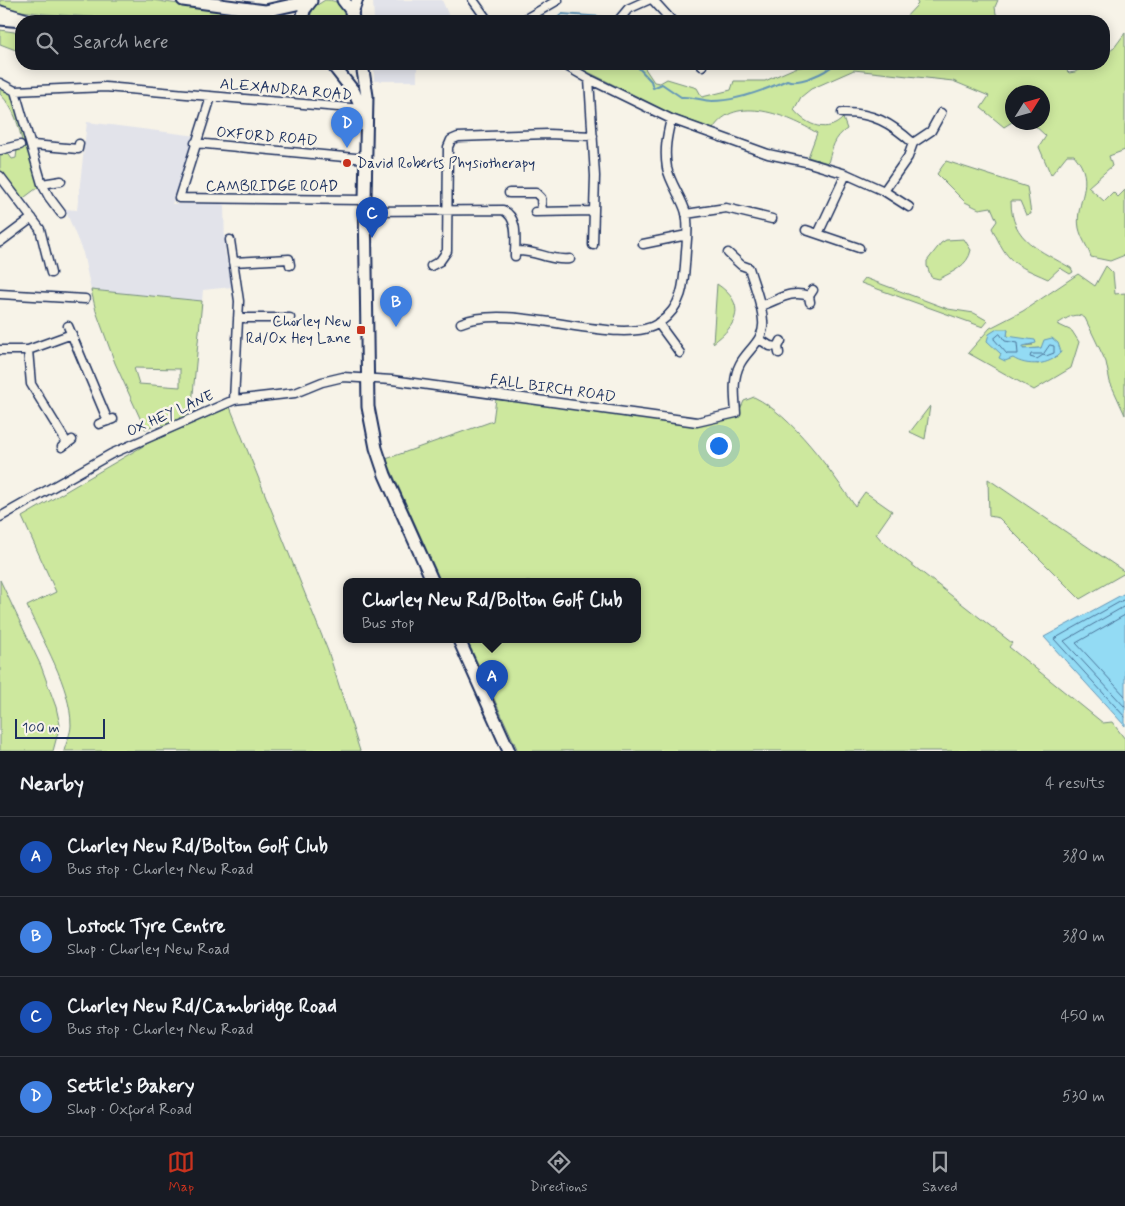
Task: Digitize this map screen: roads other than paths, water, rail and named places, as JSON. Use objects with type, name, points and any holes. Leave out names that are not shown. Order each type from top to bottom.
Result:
[{"type":"highway","points":[[183,0],[265,11],[311,1]]},
{"type":"highway","points":[[343,0],[351,15]]},
{"type":"highway","points":[[303,15],[304,10],[311,1]]},
{"type":"highway","points":[[0,19],[15,20]]},
{"type":"highway","points":[[332,70],[351,87]]},
{"type":"highway","points":[[337,70],[351,87],[366,121]]},
{"type":"highway","points":[[351,87],[362,70]]},
{"type":"highway","points":[[363,70],[367,96],[365,205],[366,377],[371,424],[382,466],[431,578]]},
{"type":"highway","points":[[460,643],[509,751]]},
{"type":"main road","points":[[354,15],[357,0]]},
{"type":"street","points":[[535,15],[558,0]]},
{"type":"street","points":[[623,15],[628,9],[648,0]]},
{"type":"street","points":[[653,0],[667,15]]},
{"type":"street","points":[[475,1],[484,15]]},
{"type":"street","points":[[0,10],[17,15]]},
{"type":"street","points":[[573,70],[671,119],[768,154],[806,162],[846,174],[884,191],[909,207]]},
{"type":"street","points":[[589,79],[593,136],[594,211],[592,242]]},
{"type":"street","points":[[0,83],[15,91],[33,145],[42,184],[47,195],[61,213]]},
{"type":"street","name":"ALEXANDRA ROAD","points":[[15,91],[105,87],[362,109]]},
{"type":"street","points":[[196,143],[210,97]]},
{"type":"street","points":[[884,191],[908,157],[913,143],[931,131],[941,112]]},
{"type":"street","points":[[840,113],[881,118],[898,129],[913,143]]},
{"type":"street","points":[[465,324],[482,317],[530,319],[610,333],[639,330],[658,323],[669,315],[682,292],[687,235],[686,214],[667,169],[665,146],[671,119]]},
{"type":"street","points":[[431,266],[440,261],[447,251],[448,147],[455,138],[548,134],[593,136]]},
{"type":"street","name":"OXFORD ROAD","points":[[196,143],[366,159]]},
{"type":"street","name":"CAMBRIDGE ROAD","points":[[196,143],[179,198],[365,205],[446,211],[502,210],[508,213],[514,221],[515,253],[533,251],[561,263],[570,259]]},
{"type":"street","points":[[33,145],[78,149],[79,144]]},
{"type":"street","points":[[0,150],[16,148]]},
{"type":"street","points":[[818,234],[846,174]]},
{"type":"street","points":[[0,177],[40,229],[47,268]]},
{"type":"street","points":[[42,184],[61,181]]},
{"type":"street","points":[[509,193],[520,190],[538,194],[541,198],[539,212],[594,211]]},
{"type":"street","points":[[686,214],[726,208],[772,219]]},
{"type":"street","points":[[0,242],[32,218]]},
{"type":"street","points":[[806,230],[859,248]]},
{"type":"street","points":[[646,245],[687,235]]},
{"type":"street","points":[[230,240],[239,301],[234,400]]},
{"type":"street","points":[[728,253],[741,265],[749,268],[763,321],[759,339],[770,346],[779,347]]},
{"type":"street","points":[[233,262],[289,259],[290,265]]},
{"type":"street","points":[[760,306],[772,303],[788,293],[800,293],[810,296]]},
{"type":"street","points":[[0,294],[85,299]]},
{"type":"street","points":[[238,318],[290,318]]},
{"type":"street","points":[[658,323],[682,355]]},
{"type":"street","points":[[0,350],[28,350],[70,330],[110,420],[99,424]]},
{"type":"street","name":"FALL BIRCH ROAD","points":[[366,377],[697,422],[736,413],[734,387],[740,363],[759,339]]},
{"type":"street","points":[[28,350],[31,384],[67,443]]},
{"type":"street","name":"OX HEY LANE","points":[[0,517],[111,454],[234,400],[295,393],[334,379],[366,377]]},
{"type":"water","points":[[997,329],[1008,329],[1007,336],[1035,340],[1036,343],[1023,346],[1023,349],[1041,348],[1044,340],[1052,338],[1058,343],[1061,352],[1051,360],[1038,364],[1025,363],[1013,358],[1005,361],[999,358],[1001,354],[987,341],[989,334]]},
{"type":"water","points":[[1125,593],[1125,726],[1044,637]]},
{"type":"waterway","points":[[561,15],[576,15]]},
{"type":"waterway","points":[[641,70],[651,81],[653,88],[662,84],[681,97],[712,101],[741,97],[787,80],[805,80],[825,70]]},
{"type":"place","name":"Settle's Bakery","points":[[347,148]]},
{"type":"place","name":"David Roberts Physiotherapy","points":[[347,163]]},
{"type":"place","name":"Chorley New Rd/Cambridge Road","points":[[372,238]]},
{"type":"place","name":"Lostock Tyre Centre","points":[[396,327]]},
{"type":"place","name":"Chorley New Rd/Ox Hey Lane","points":[[361,330]]},
{"type":"place","name":"Chorley New Rd/Bolton Golf Club","points":[[492,701]]}]
